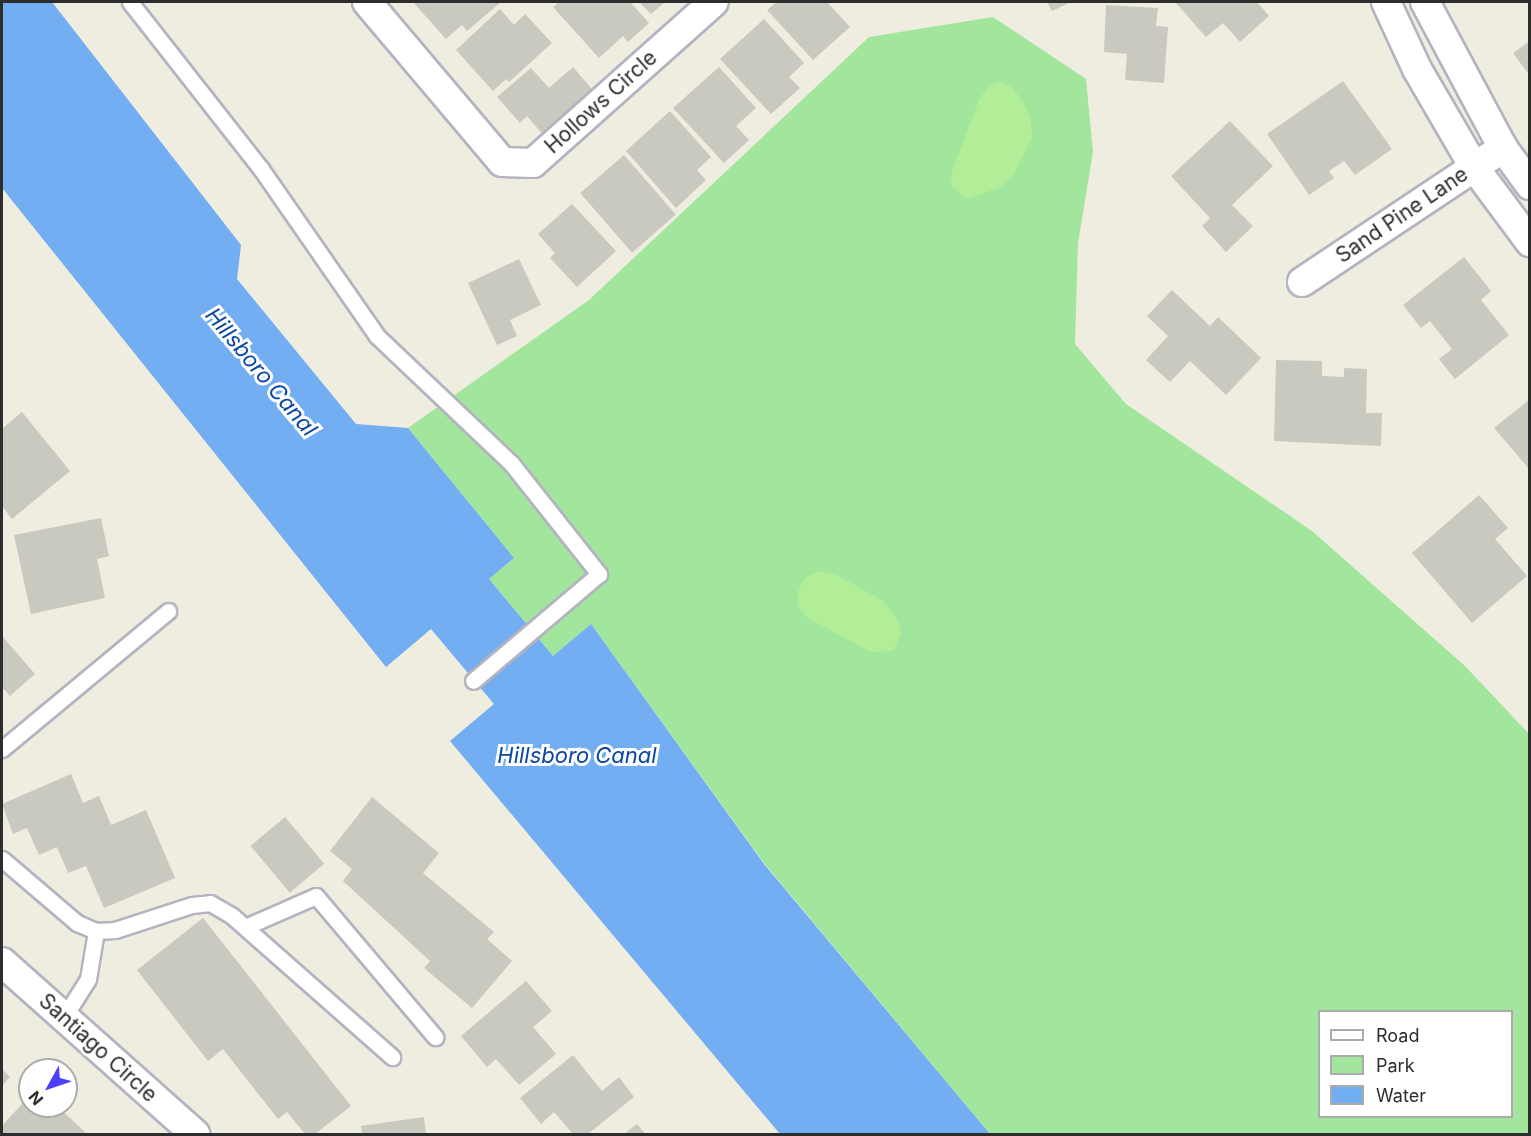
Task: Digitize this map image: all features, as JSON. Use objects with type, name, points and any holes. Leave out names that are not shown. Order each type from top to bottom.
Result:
[{"type":"street","name":"Hollows Circle","points":[[367,2],[502,162],[533,163],[714,2]]},
{"type":"street","points":[[1386,2],[1417,69],[1474,167],[1530,242]]},
{"type":"street","points":[[1425,2],[1503,148],[1530,185]]},
{"type":"street","name":"Sand Pine Lane","points":[[1302,282],[1503,148]]},
{"type":"street","name":"Santiago Circle","points":[[2,962],[195,1134]]},
{"type":"lane","points":[[130,2],[261,169],[377,336],[511,463],[599,574],[473,681]]},
{"type":"lane","points":[[2,749],[168,611]]},
{"type":"lane","points":[[2,859],[77,923],[96,931],[115,930],[192,904],[210,903],[245,927],[392,1057]]},
{"type":"lane","points":[[245,927],[316,896],[435,1037]]},
{"type":"lane","points":[[64,1017],[88,979],[96,931]]},
{"type":"green space","points":[[993,17],[1086,79],[1093,152],[1078,243],[1075,344],[1126,404],[1312,531],[1465,666],[1529,734],[1529,1134],[990,1134],[764,863],[591,624],[553,656],[489,579],[514,558],[408,428],[589,300],[869,37]]},
{"type":"green space","points":[[998,81],[1011,86],[1024,103],[1031,120],[1032,138],[1014,174],[999,188],[966,199],[951,185],[952,171],[980,98],[987,88]]},
{"type":"green space","points":[[817,571],[837,575],[883,601],[898,620],[901,634],[893,651],[871,652],[806,617],[798,605],[798,592],[804,579]]},
{"type":"water","name":"Hillsboro Canal","points":[[2,2],[52,2],[241,245],[237,279],[356,424],[408,428],[514,558],[489,579],[553,656],[591,624],[764,864],[990,1134],[780,1134],[450,741],[494,704],[431,629],[386,667],[2,188]]},
{"type":"building","points":[[413,2],[501,2],[467,31],[462,25],[446,39]]},
{"type":"building","points":[[559,2],[630,2],[649,23],[628,42],[623,36],[599,58],[553,7]]},
{"type":"building","points":[[639,2],[665,2],[651,14]]},
{"type":"building","points":[[777,2],[827,2],[850,27],[813,60],[767,10]]},
{"type":"building","points":[[1047,2],[1071,2],[1052,11]]},
{"type":"building","points":[[1175,2],[1257,2],[1269,16],[1240,42],[1223,23],[1206,37]]},
{"type":"building","points":[[1106,5],[1158,8],[1156,26],[1168,27],[1164,83],[1125,80],[1127,54],[1104,52]]},
{"type":"building","points":[[500,9],[514,25],[525,14],[552,43],[509,82],[506,79],[493,91],[456,50]]},
{"type":"building","points":[[764,19],[804,63],[789,77],[800,88],[771,114],[720,59]]},
{"type":"building","points":[[1530,41],[1530,76],[1513,53]]},
{"type":"building","points":[[573,67],[596,94],[545,137],[527,116],[520,123],[497,97],[531,68],[549,88]]},
{"type":"building","points":[[719,67],[756,108],[736,126],[749,140],[724,163],[673,108]]},
{"type":"building","points":[[1343,81],[1392,149],[1355,175],[1344,161],[1329,171],[1334,178],[1309,195],[1267,134]]},
{"type":"building","points":[[670,111],[711,157],[697,170],[706,180],[676,208],[626,151]]},
{"type":"building","points":[[1230,121],[1273,166],[1232,205],[1253,226],[1226,252],[1202,226],[1210,218],[1171,176]]},
{"type":"building","points":[[624,155],[676,215],[632,253],[580,193]]},
{"type":"building","points":[[572,204],[616,251],[577,287],[550,258],[555,253],[538,234]]},
{"type":"building","points":[[1464,257],[1491,291],[1481,300],[1509,335],[1455,379],[1439,359],[1452,349],[1430,321],[1421,328],[1403,305]]},
{"type":"building","points":[[519,259],[541,305],[510,320],[517,336],[497,345],[468,283]]},
{"type":"building","points":[[1172,290],[1210,326],[1218,317],[1261,358],[1226,395],[1190,361],[1170,382],[1146,360],[1168,336],[1147,316]]},
{"type":"building","points":[[1276,360],[1322,361],[1322,376],[1344,377],[1344,368],[1367,369],[1366,413],[1382,413],[1381,446],[1274,441]]},
{"type":"building","points":[[1530,399],[1530,470],[1494,428]]},
{"type":"building","points":[[22,412],[70,471],[12,519],[2,506],[2,429]]},
{"type":"building","points":[[1479,495],[1508,528],[1495,539],[1527,576],[1472,623],[1412,553]]},
{"type":"building","points":[[101,518],[109,556],[97,559],[105,598],[31,614],[14,535]]},
{"type":"building","points":[[2,636],[35,674],[10,696],[2,687]]},
{"type":"building","points":[[71,774],[83,803],[99,796],[111,825],[146,810],[175,878],[104,908],[86,866],[68,873],[57,847],[39,855],[27,828],[13,834],[2,804]]},
{"type":"building","points":[[372,797],[439,853],[423,873],[494,932],[487,939],[512,961],[472,1008],[424,968],[430,961],[343,881],[352,869],[330,851]]},
{"type":"building","points":[[285,817],[324,864],[290,893],[251,846]]},
{"type":"building","points":[[203,918],[351,1106],[315,1134],[305,1134],[287,1112],[278,1119],[223,1049],[208,1061],[137,970]]},
{"type":"building","points":[[526,981],[552,1011],[533,1027],[556,1054],[519,1085],[496,1059],[487,1067],[461,1036]]},
{"type":"building","points":[[573,1055],[602,1091],[619,1077],[634,1097],[588,1134],[573,1134],[554,1112],[541,1124],[520,1098]]},
{"type":"building","points":[[2,1069],[10,1077],[2,1086]]},
{"type":"building","points":[[18,1108],[18,1118],[70,1118],[87,1134],[2,1134],[2,1126]]},
{"type":"building","points":[[424,1117],[426,1134],[362,1134],[361,1126]]},
{"type":"building","points":[[637,1124],[645,1134],[624,1134]]}]
